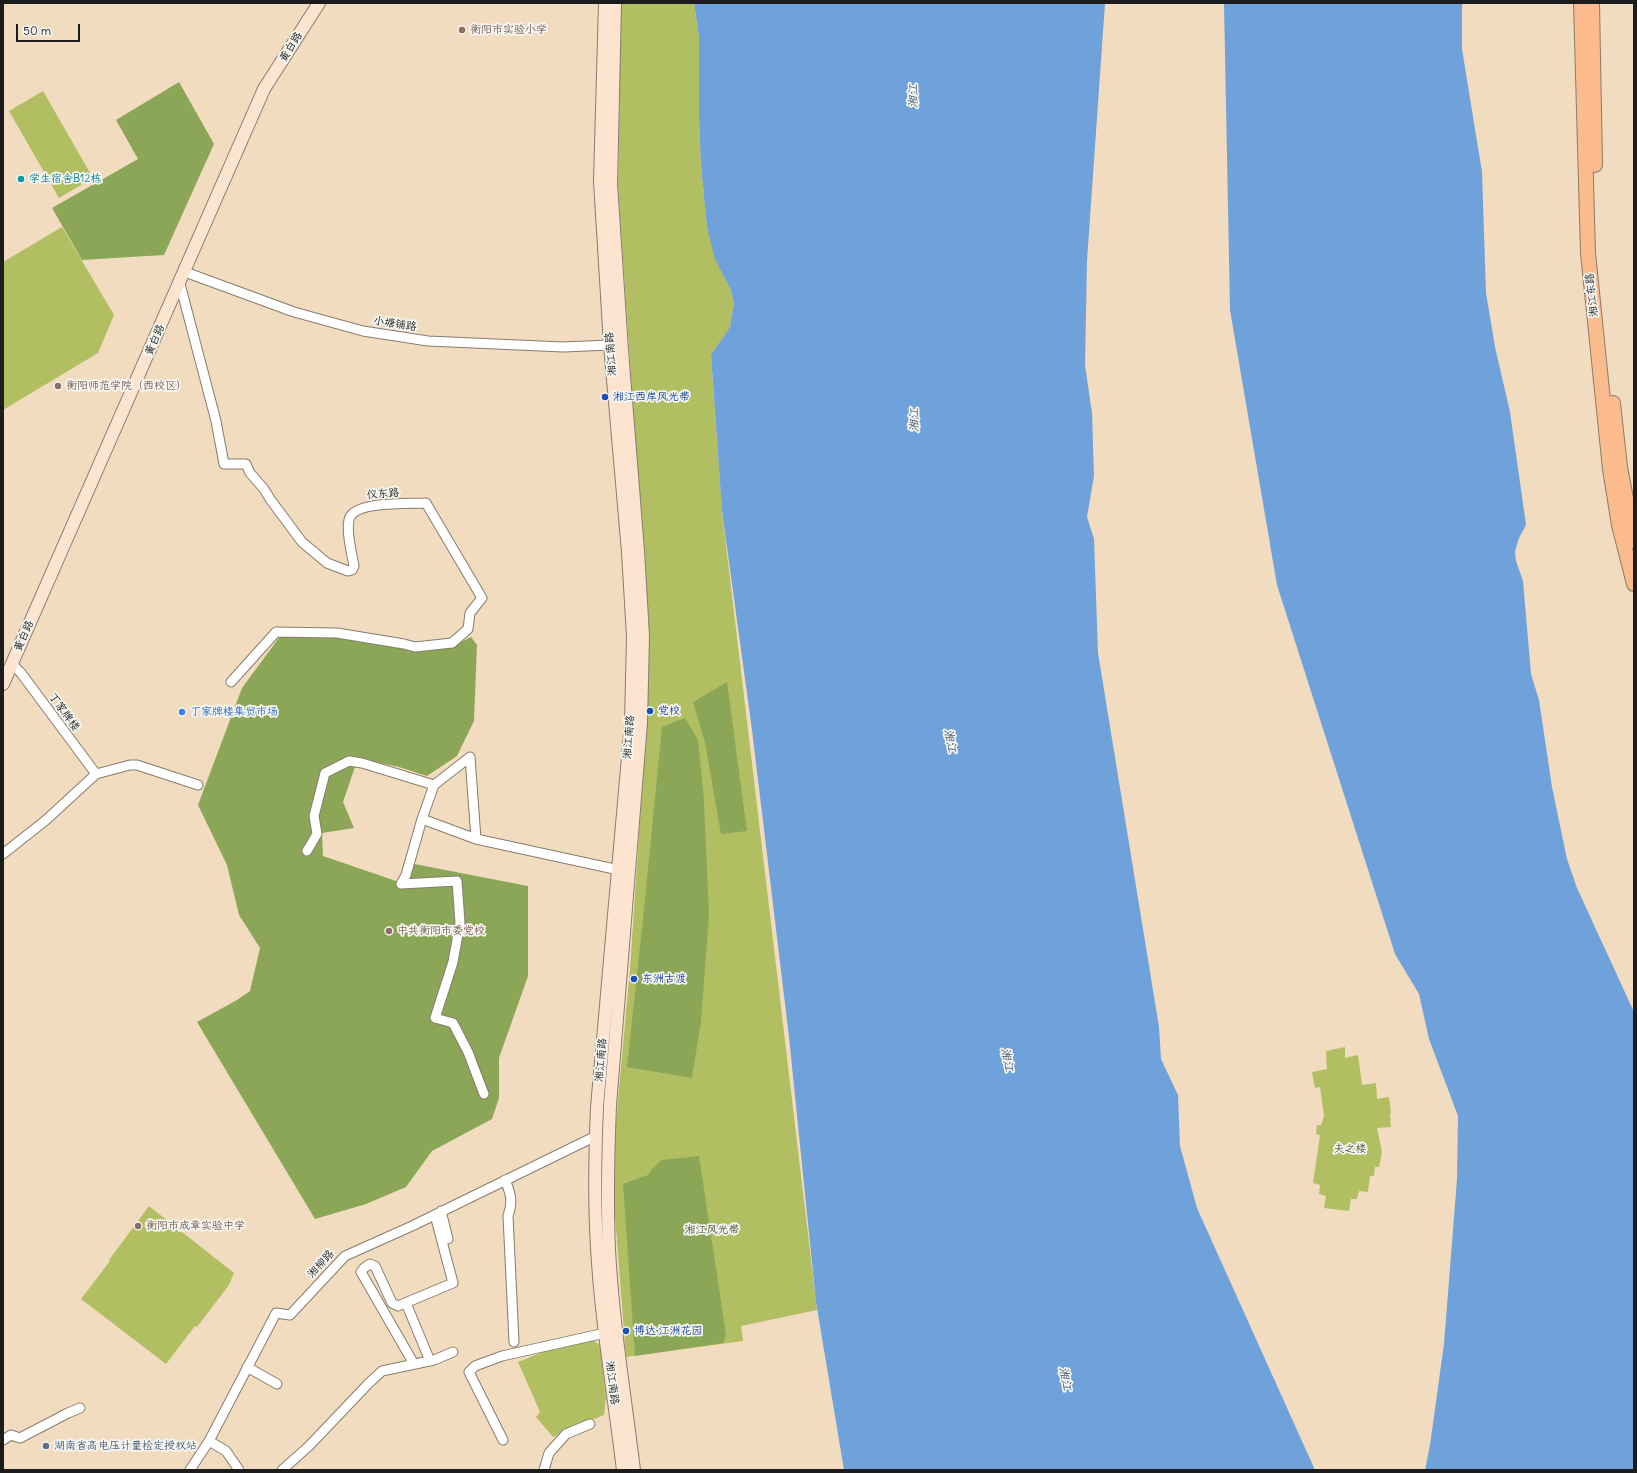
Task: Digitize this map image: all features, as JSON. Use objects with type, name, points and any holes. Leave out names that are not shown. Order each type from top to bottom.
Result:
[{"type":"main road","name":"黄白路","points":[[3,684],[180,284],[264,89],[319,3]]},
{"type":"main road","name":"湘江南路","points":[[605,3],[600,181],[610,345],[628,552],[633,637],[631,723],[597,1107],[595,1169],[597,1247],[605,1333],[623,1470]]},
{"type":"main road","name":"湘江南路","points":[[615,3],[611,184],[643,636],[641,723],[610,1105],[608,1198],[609,1251],[617,1334],[634,1470]]},
{"type":"main road","name":"湘江东路","points":[[1581,3],[1588,253],[1610,469],[1619,525],[1634,584]]},
{"type":"main road","name":"湘江东路","points":[[1592,3],[1596,251],[1620,467],[1634,541]]},
{"type":"street","name":"小塘铺路","points":[[185,272],[294,312],[363,331],[428,341],[563,347],[610,345]]},
{"type":"street","name":"仪东路","points":[[180,284],[216,421],[224,464],[246,464],[250,473],[264,489],[302,542],[327,563],[348,571],[352,570],[354,566],[348,528],[349,518],[355,510],[366,506],[426,503],[482,598],[470,613],[468,629],[452,643],[415,648],[404,644],[337,632],[276,632],[230,682]]},
{"type":"street","name":"丁家牌楼","points":[[12,664],[96,774]]},
{"type":"street","points":[[476,839],[470,757],[434,784],[406,875],[401,884],[457,882],[460,923],[453,962],[434,1018],[453,1023],[468,1052],[484,1094]]},
{"type":"street","points":[[307,851],[317,834],[314,816],[325,773],[349,762],[362,763],[434,784]]},
{"type":"street","points":[[3,854],[46,820],[96,774],[130,764],[198,785]]},
{"type":"street","points":[[422,819],[476,839],[619,870]]},
{"type":"street","name":"湘柳路","points":[[190,1470],[209,1441],[276,1313],[290,1315],[345,1256],[438,1213],[596,1136]]},
{"type":"street","points":[[505,1180],[512,1194],[512,1205],[508,1216],[514,1342]]},
{"type":"street","points":[[414,1364],[361,1272],[373,1264],[392,1303],[398,1306],[453,1283],[444,1234],[438,1213]]},
{"type":"street","points":[[406,1302],[430,1361]]},
{"type":"street","points":[[503,1440],[469,1372],[475,1366],[502,1356],[605,1333]]},
{"type":"street","points":[[282,1470],[309,1446],[382,1371],[430,1361],[453,1352]]},
{"type":"street","points":[[247,1367],[277,1384]]},
{"type":"street","points":[[3,1440],[11,1435],[20,1438],[80,1408]]},
{"type":"street","points":[[544,1470],[549,1453],[566,1434],[590,1424]]},
{"type":"street","points":[[209,1441],[226,1451],[239,1470]]},
{"type":"green space","name":"湘江风光带","points":[[621,3],[694,3],[699,37],[699,119],[701,166],[707,227],[730,288],[734,303],[730,327],[711,356],[722,511],[817,1310],[741,1326],[743,1341],[626,1357],[613,1190],[616,1122],[630,969],[648,701],[631,377],[618,187]]},
{"type":"green space","points":[[179,82],[214,144],[164,255],[82,260],[52,208],[138,159],[116,120]]},
{"type":"green space","points":[[43,91],[93,178],[59,198],[9,111]]},
{"type":"green space","points":[[62,227],[114,315],[98,353],[3,410],[3,262]]},
{"type":"green space","name":"中共衡阳市委党校","points":[[281,635],[339,636],[414,651],[451,647],[471,637],[477,645],[474,721],[457,756],[427,776],[399,767],[358,758],[343,802],[354,828],[322,833],[323,856],[399,882],[404,862],[528,886],[528,976],[499,1058],[499,1098],[492,1119],[432,1151],[406,1187],[366,1204],[315,1219],[197,1022],[237,1000],[250,991],[260,948],[239,915],[227,865],[198,805],[242,688]]},
{"type":"green space","points":[[727,682],[747,831],[721,834],[705,743],[693,702]]},
{"type":"green space","points":[[685,718],[698,740],[704,800],[709,915],[701,1021],[692,1078],[627,1067],[662,727]]},
{"type":"green space","name":"夫之楼","points":[[1345,1047],[1345,1058],[1358,1055],[1362,1085],[1376,1083],[1377,1099],[1389,1097],[1391,1113],[1391,1127],[1377,1128],[1382,1152],[1379,1167],[1375,1167],[1374,1176],[1370,1176],[1368,1192],[1359,1191],[1357,1199],[1351,1199],[1349,1211],[1324,1208],[1326,1196],[1319,1194],[1320,1185],[1313,1183],[1320,1135],[1316,1134],[1317,1125],[1321,1125],[1324,1116],[1320,1087],[1315,1088],[1312,1072],[1327,1069],[1326,1051]]},
{"type":"green space","points":[[699,1156],[726,1335],[723,1343],[635,1356],[623,1184],[648,1175],[662,1160]]},
{"type":"green space","points":[[149,1206],[234,1273],[229,1285],[166,1364],[81,1299]]},
{"type":"green space","points":[[587,1340],[595,1341],[600,1346],[606,1398],[604,1415],[553,1437],[536,1417],[540,1412],[518,1362],[558,1346]]},
{"type":"water","name":"湘江","points":[[694,3],[1105,3],[1087,261],[1085,365],[1092,413],[1094,476],[1087,517],[1094,539],[1098,653],[1159,1027],[1161,1059],[1178,1095],[1180,1146],[1197,1208],[1315,1470],[844,1470],[816,1302],[789,1037],[752,730],[722,511],[711,355],[730,327],[734,303],[730,288],[715,259],[707,227],[701,166],[699,119],[699,37]]},
{"type":"water","points":[[1224,3],[1462,3],[1462,49],[1482,172],[1486,293],[1495,347],[1510,412],[1526,525],[1519,538],[1515,551],[1516,561],[1523,581],[1531,674],[1539,700],[1552,787],[1567,859],[1577,888],[1634,1012],[1634,1470],[1425,1470],[1430,1445],[1444,1344],[1457,1179],[1458,1116],[1429,1039],[1419,994],[1395,954],[1277,585],[1230,310]]},
{"type":"place","name":"衡阳市实验小学","points":[[462,30]]},
{"type":"place","name":"学生宿舍B12栋","points":[[21,179]]},
{"type":"place","name":"衡阳师范学院（西校区）","points":[[58,386]]},
{"type":"place","name":"湘江西岸风光带","points":[[605,397]]},
{"type":"place","name":"党校","points":[[650,711]]},
{"type":"place","name":"丁家牌楼集贸市场","points":[[182,712]]},
{"type":"place","name":"中共衡阳市委党校","points":[[389,931]]},
{"type":"place","name":"东洲古渡","points":[[634,979]]},
{"type":"place","name":"衡阳市成章实验中学","points":[[138,1226]]},
{"type":"place","name":"博达·江洲花园","points":[[626,1331]]},
{"type":"place","name":"湖南省高电压计量检定授权站","points":[[46,1446]]}]
